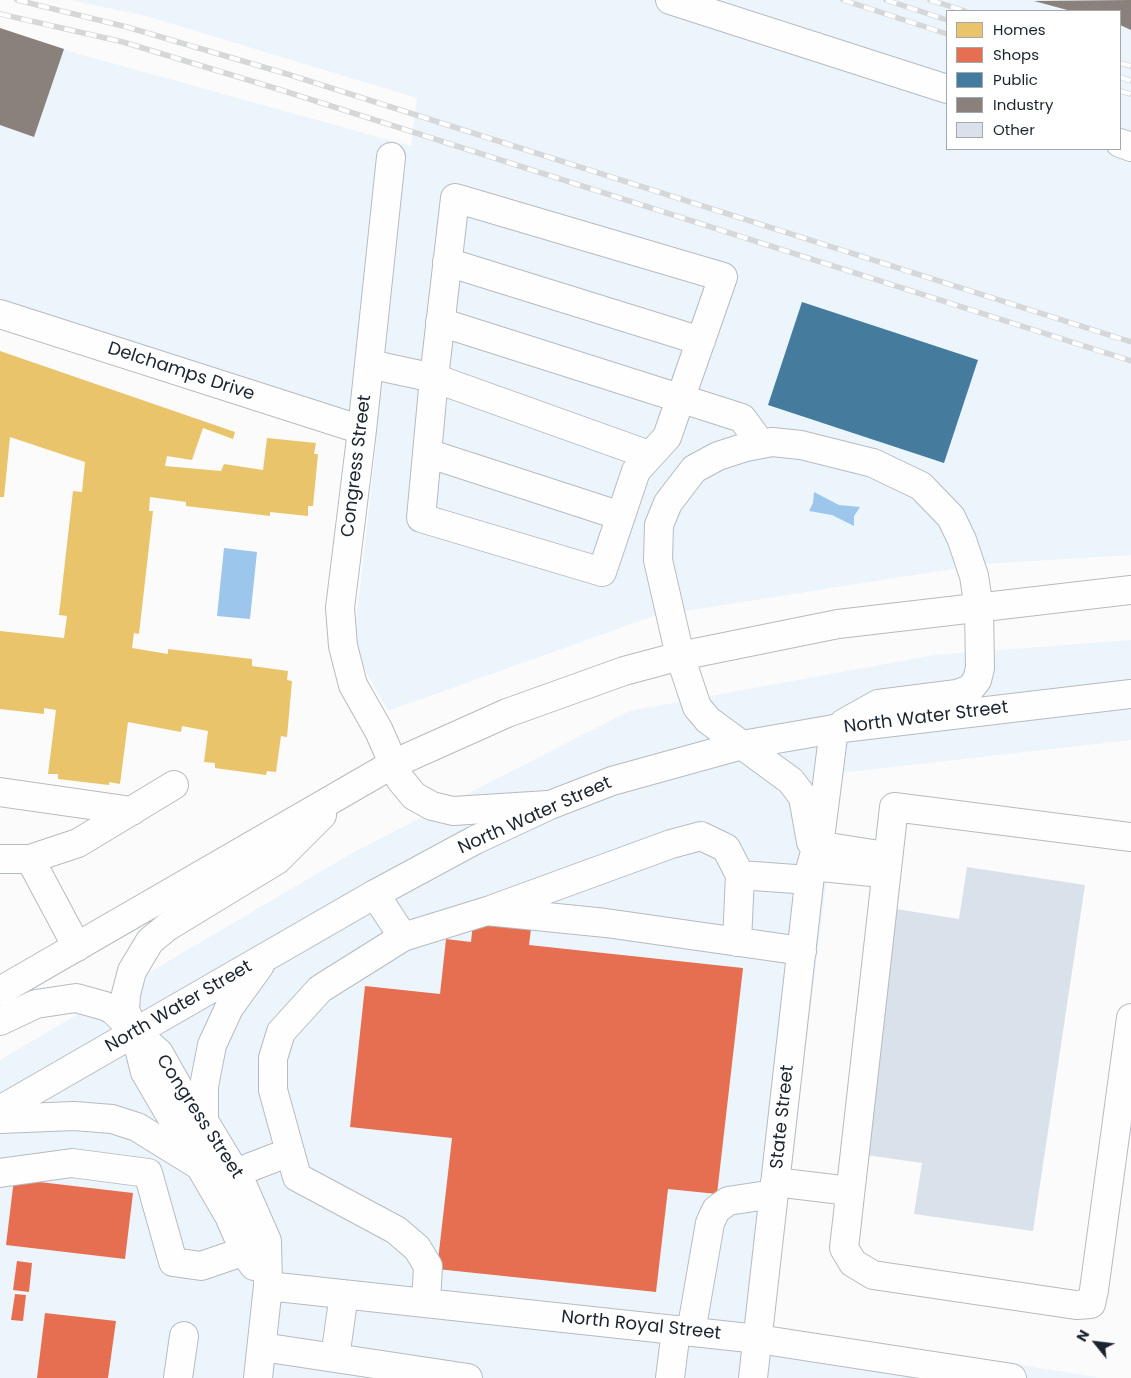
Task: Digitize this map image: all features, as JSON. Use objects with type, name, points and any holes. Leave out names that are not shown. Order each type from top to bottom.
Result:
[{"type":"main road","points":[[670,0],[946,89]]},
{"type":"main road","name":"Congress Street","points":[[391,157],[362,430],[340,608],[343,646],[354,685],[393,764],[408,791],[422,802],[442,809],[467,811],[550,805]]},
{"type":"main road","points":[[455,198],[724,277],[667,437],[636,471],[602,572],[421,518],[447,262],[455,198]]},
{"type":"main road","points":[[447,262],[701,340]]},
{"type":"main road","name":"Delchamps Drive","points":[[0,314],[362,430]]},
{"type":"main road","points":[[440,322],[742,418],[761,444]]},
{"type":"main road","points":[[369,364],[434,378],[649,455]]},
{"type":"main road","name":"State Street","points":[[754,1378],[812,862],[821,831],[834,729],[878,704],[958,694],[970,689],[977,680],[980,668],[979,608],[974,576],[962,540],[951,517],[921,486],[864,461],[801,445],[772,442],[718,456],[694,469],[668,503],[659,525],[658,560],[680,656],[697,708],[708,720],[791,780],[802,797],[806,810],[812,862]]},
{"type":"main road","points":[[427,454],[622,511],[662,519]]},
{"type":"main road","points":[[0,991],[393,764],[506,713],[624,671],[680,656],[838,624],[1131,590]]},
{"type":"main road","name":"North Water Street","points":[[0,1110],[375,894],[475,840],[550,805],[612,781],[742,745],[834,729],[1131,694]]},
{"type":"main road","points":[[0,859],[30,859],[78,843],[174,785]]},
{"type":"main road","points":[[135,1032],[125,1010],[126,994],[132,971],[150,941],[167,927],[277,860],[348,789]]},
{"type":"main road","points":[[0,792],[132,811]]},
{"type":"main road","points":[[1131,838],[894,807],[883,864],[844,1248],[853,1264],[873,1275],[1076,1305],[1090,1304],[1094,1290],[1128,1072],[1131,1018]]},
{"type":"main road","points":[[426,1303],[428,1266],[417,1248],[396,1230],[297,1177],[273,1090],[273,1058],[280,1032],[320,989],[404,937],[487,911],[671,844],[700,836],[726,848],[740,875],[737,942]]},
{"type":"main road","points":[[740,875],[812,862],[873,854],[883,864]]},
{"type":"main road","points":[[30,859],[78,946]]},
{"type":"main road","points":[[375,894],[404,937]]},
{"type":"main road","points":[[487,911],[606,923],[802,951]]},
{"type":"main road","points":[[204,1121],[204,1086],[212,1044],[229,1008],[264,959]]},
{"type":"main road","points":[[0,1021],[36,1004],[76,998],[97,1002],[113,1010],[135,1032]]},
{"type":"main road","name":"Congress Street","points":[[135,1032],[159,1054],[190,1108],[204,1121],[236,1173],[267,1241],[268,1286],[258,1378]]},
{"type":"main road","name":"Congress Street","points":[[135,1032],[145,1072],[229,1216],[244,1251],[268,1286]]},
{"type":"main road","points":[[0,1119],[74,1116],[112,1119],[137,1127],[200,1166]]},
{"type":"main road","points":[[236,1173],[290,1152]]},
{"type":"main road","points":[[0,1173],[72,1164],[148,1173],[173,1262],[200,1266],[244,1251]]},
{"type":"main road","points":[[670,1378],[684,1331],[710,1223],[716,1210],[728,1201],[775,1188],[850,1191]]},
{"type":"main road","name":"North Royal Street","points":[[268,1286],[758,1339],[1012,1378]]},
{"type":"main road","points":[[335,1358],[344,1294]]},
{"type":"main road","points":[[178,1378],[184,1336]]},
{"type":"main road","points":[[262,1348],[468,1378]]},
{"type":"shaded area","points":[[70,0],[1131,0],[1131,555],[984,564],[654,616],[388,711],[353,649],[376,446],[0,327],[0,32],[411,146],[417,98],[146,16]]},
{"type":"shaded area","points":[[1131,640],[1131,740],[840,773],[771,1326],[1103,1378],[0,1378],[0,1060],[354,852],[629,711],[934,655]]},
{"type":"water","points":[[814,492],[839,505],[860,507],[854,516],[854,526],[832,515],[809,511],[813,503]]},
{"type":"water","points":[[224,548],[257,552],[250,619],[217,616]]},
{"type":"building: Homes","points":[[0,351],[235,432],[233,439],[203,428],[192,460],[167,456],[165,466],[221,471],[224,464],[263,470],[267,438],[316,443],[314,454],[318,454],[313,506],[308,506],[308,516],[270,512],[270,516],[186,506],[186,502],[150,497],[149,511],[153,511],[139,634],[134,633],[132,648],[168,654],[168,649],[252,659],[252,666],[288,671],[287,680],[292,681],[287,737],[281,736],[276,772],[267,771],[266,775],[215,768],[215,763],[204,762],[208,731],[182,726],[181,732],[128,722],[120,784],[109,782],[109,785],[58,779],[58,774],[48,774],[56,710],[44,708],[44,714],[0,709],[0,631],[64,638],[67,616],[59,615],[73,491],[82,492],[85,462],[10,437],[4,497],[0,497]]},
{"type":"building: Shops","points":[[473,923],[531,929],[529,945],[743,968],[717,1194],[668,1189],[656,1292],[437,1269],[452,1138],[350,1127],[365,986],[440,994],[446,939],[471,942]]},
{"type":"building: Shops","points":[[14,1179],[133,1193],[125,1259],[6,1245]]},
{"type":"building: Shops","points":[[17,1261],[32,1263],[29,1292],[13,1290]]},
{"type":"building: Shops","points":[[15,1294],[26,1295],[23,1321],[11,1320]]},
{"type":"building: Shops","points":[[45,1313],[116,1321],[108,1378],[37,1378]]},
{"type":"building: Public","points":[[802,302],[978,360],[944,463],[768,405]]},
{"type":"building: Industry","points":[[1131,0],[1131,30],[1121,25],[1121,10],[1067,10],[1034,1]]},
{"type":"building: Industry","points":[[0,28],[64,49],[34,137],[0,125]]},
{"type":"building: Other","points":[[967,867],[1085,885],[1033,1231],[914,1214],[922,1163],[859,1154],[896,909],[959,919]]},
{"type":"railway","points":[[17,0],[127,27],[287,74],[1131,342]]},
{"type":"railway","points":[[843,0],[946,34]]},
{"type":"railway","points":[[886,0],[946,20]]},
{"type":"railway","points":[[930,0],[962,10]]},
{"type":"railway","points":[[0,14],[123,42],[281,90],[1131,361]]},
{"type":"railway","points":[[1121,63],[1131,66]]},
{"type":"railway","points":[[1121,77],[1131,81]]},
{"type":"railway","points":[[1121,91],[1131,94]]}]
